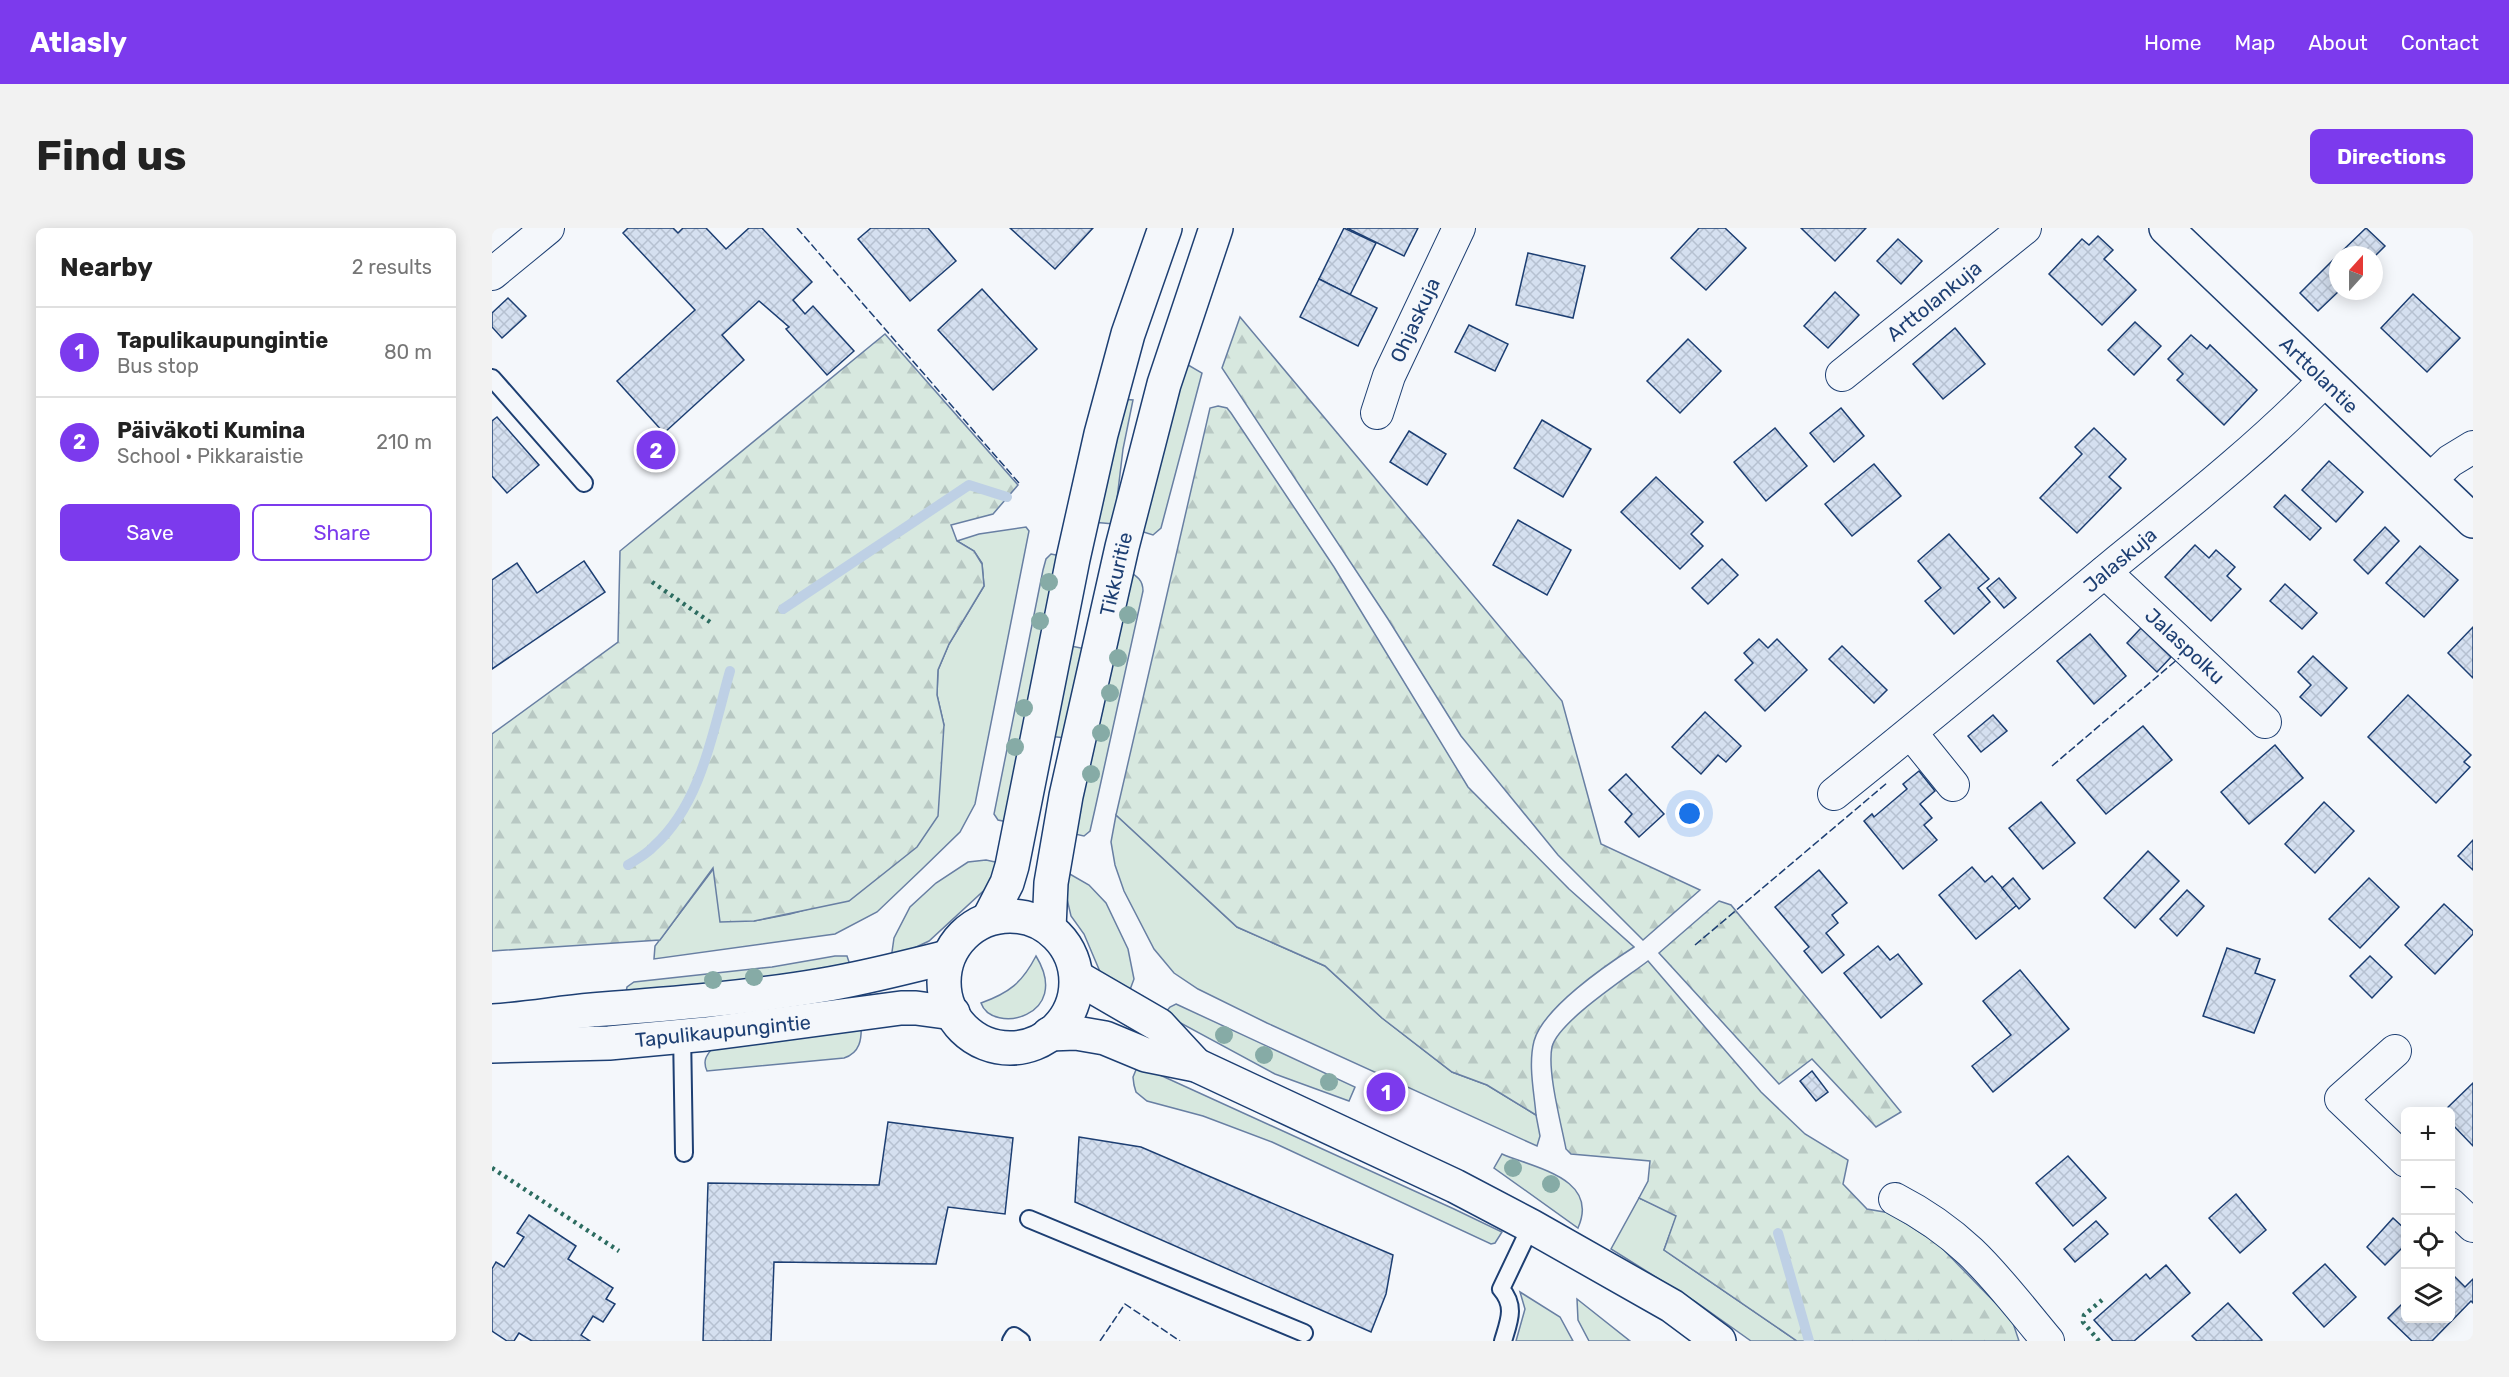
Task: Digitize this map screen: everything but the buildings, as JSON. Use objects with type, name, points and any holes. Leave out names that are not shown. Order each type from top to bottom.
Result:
[{"type":"main road","points":[[989,918],[1007,883],[1012,866],[1073,559],[1101,434],[1128,334],[1165,228]]},
{"type":"main road","name":"Tikkuritie","points":[[1049,928],[1051,883],[1066,796],[1124,538],[1164,384],[1216,228]]},
{"type":"main road","name":"Arttolantie","points":[[2166,228],[2473,521]]},
{"type":"main road","points":[[1007,915],[1024,917],[1049,928],[1073,957],[1078,978],[1069,1010],[1040,1042],[1017,1049],[993,1047],[973,1037],[953,1013],[946,991],[948,957],[963,936],[989,918],[1007,915]]},
{"type":"main road","name":"Tapulikaupungintie","points":[[492,1021],[529,1019],[564,1012],[680,1004],[821,986],[879,975],[948,957]]},
{"type":"main road","points":[[1078,978],[1159,1025],[1196,1065]]},
{"type":"main road","name":"Tapulikaupungintie","points":[[492,1046],[609,1043],[901,1008],[953,1013]]},
{"type":"main road","points":[[1049,1034],[1076,1032],[1105,1038],[1146,1055],[1196,1065],[1455,1186],[1531,1226],[1672,1305],[1719,1341]]},
{"type":"street","points":[[492,274],[548,228]]},
{"type":"street","name":"Ohjaskuja","points":[[1377,413],[1389,376],[1459,228]]},
{"type":"street","name":"Arttolankuja","points":[[1842,375],[2025,228]]},
{"type":"street","name":"Jalaskuja","points":[[1834,794],[2105,572],[2286,418],[2324,381]]},
{"type":"street","points":[[2430,480],[2450,461],[2473,447]]},
{"type":"street","name":"Jalaspolku","points":[[2105,572],[2265,722]]},
{"type":"street","points":[[1911,733],[1953,785]]},
{"type":"street","points":[[2395,1051],[2334,1101],[2401,1157]]},
{"type":"street","points":[[1896,1199],[1936,1222],[1969,1248],[1992,1272],[2048,1341]]},
{"type":"street","points":[[2455,1208],[2473,1226]]},
{"type":"lane","points":[[492,378],[584,483]]},
{"type":"lane","points":[[680,1004],[684,1153]]},
{"type":"lane","points":[[1029,1218],[1304,1333]]},
{"type":"lane","points":[[1503,1341],[1510,1313],[1509,1299],[1500,1289],[1531,1226]]},
{"type":"lane","points":[[1011,1341],[1014,1336],[1021,1341]]},
{"type":"green space","points":[[1240,317],[1562,701],[1601,844],[1700,890],[1643,940],[1558,855],[1461,736],[1388,619],[1222,368]]},
{"type":"green space","points":[[885,334],[1018,485],[993,514],[951,525],[957,541],[974,551],[982,564],[984,586],[949,644],[938,670],[937,695],[944,725],[938,816],[917,847],[849,901],[754,921],[720,922],[713,868],[660,940],[492,951],[492,734],[618,642],[620,551]]},
{"type":"green space","points":[[1183,362],[1202,373],[1161,528],[1153,535],[1137,530]]},
{"type":"green space","points":[[1122,399],[1133,400],[1123,449],[1114,524],[1092,522]]},
{"type":"green space","points":[[1218,406],[1227,408],[1231,413],[1334,567],[1468,787],[1569,889],[1634,947],[1577,988],[1549,1015],[1540,1028],[1532,1050],[1536,1115],[1487,1085],[1452,1072],[1382,1018],[1325,966],[1237,927],[1116,815],[1210,408]]},
{"type":"green space","points":[[1026,527],[1029,531],[975,804],[960,832],[877,912],[835,934],[654,959],[655,946],[714,868],[754,921],[819,906],[944,725],[937,695],[938,670],[949,644],[984,586],[982,563],[974,551],[957,541],[979,534]]},
{"type":"green space","points":[[1051,554],[1061,556],[1008,822],[998,820],[994,814],[1043,570],[1046,559]]},
{"type":"green space","points":[[1128,571],[1139,579],[1143,591],[1090,831],[1084,836],[1070,833]]},
{"type":"green space","points":[[1066,645],[1086,649],[1066,738],[1048,736]]},
{"type":"green space","points":[[1116,815],[1237,927],[1325,966],[1382,1018],[1452,1072],[1487,1085],[1536,1115],[1540,1136],[1537,1146],[1267,1023],[1198,989],[1174,973],[1154,949],[1124,891],[1115,865],[1111,842]]},
{"type":"green space","points":[[986,860],[1000,863],[992,883],[929,941],[891,959],[894,938],[910,907],[936,883],[968,862]]},
{"type":"green space","points":[[1068,873],[1089,885],[1106,903],[1128,949],[1134,979],[1128,995],[1101,974],[1084,934],[1071,916],[1067,899]]},
{"type":"green space","points":[[1719,901],[1731,905],[1901,1112],[1876,1127],[1812,1059],[1779,1084],[1659,953]]},
{"type":"green space","points":[[847,956],[851,968],[625,997],[627,987],[634,982],[772,967]]},
{"type":"green space","points":[[1036,956],[1045,977],[1045,994],[1038,1006],[1026,1014],[1013,1018],[999,1018],[988,1013],[981,1003],[1014,986]]},
{"type":"green space","points":[[1648,961],[1761,1092],[1805,1134],[1848,1160],[1843,1184],[1867,1209],[1890,1213],[1938,1244],[2012,1320],[2019,1341],[1797,1341],[1664,1250],[1676,1216],[1639,1198],[1648,1181],[1650,1161],[1571,1154],[1566,1149],[1551,1069],[1552,1047],[1566,1025]]},
{"type":"green space","points":[[1176,1004],[1355,1087],[1349,1101],[1275,1074],[1164,1014]]},
{"type":"green space","points":[[861,1024],[857,1049],[844,1058],[707,1071],[705,1064],[714,1046]]},
{"type":"green space","points":[[1138,1065],[1502,1232],[1495,1243],[1491,1244],[1272,1142],[1203,1116],[1147,1101],[1136,1092],[1134,1085],[1133,1077]]},
{"type":"green space","points":[[1502,1154],[1546,1170],[1572,1186],[1580,1197],[1582,1211],[1578,1228],[1494,1168]]},
{"type":"green space","points":[[1639,1198],[1677,1215],[1664,1250],[1797,1341],[1751,1341],[1696,1302],[1611,1249]]},
{"type":"green space","points":[[1520,1292],[1560,1317],[1573,1341],[1516,1341],[1525,1309]]},
{"type":"green space","points":[[1577,1299],[1630,1341],[1589,1341],[1578,1320]]},
{"type":"waterway","points":[[783,609],[969,485],[1007,497]]},
{"type":"waterway","points":[[628,865],[651,849],[670,829],[684,809],[704,764],[730,671]]},
{"type":"waterway","points":[[1778,1233],[1809,1341]]},
{"type":"hedge","points":[[652,582],[710,622]]},
{"type":"hedge","points":[[492,1168],[619,1251]]},
{"type":"hedge","points":[[2099,1341],[2083,1322],[2084,1315],[2102,1300]]},
{"type":"fence","points":[[797,228],[1019,483]]},
{"type":"fence","points":[[2052,766],[2179,658]]},
{"type":"fence","points":[[1695,945],[1887,783]]},
{"type":"fence","points":[[1100,1341],[1125,1304],[1180,1341]]},
{"type":"place","name":"Päiväkoti Kumina","points":[[656,450]]},
{"type":"place","name":"Tapulikaupungintie","points":[[1386,1092]]}]
